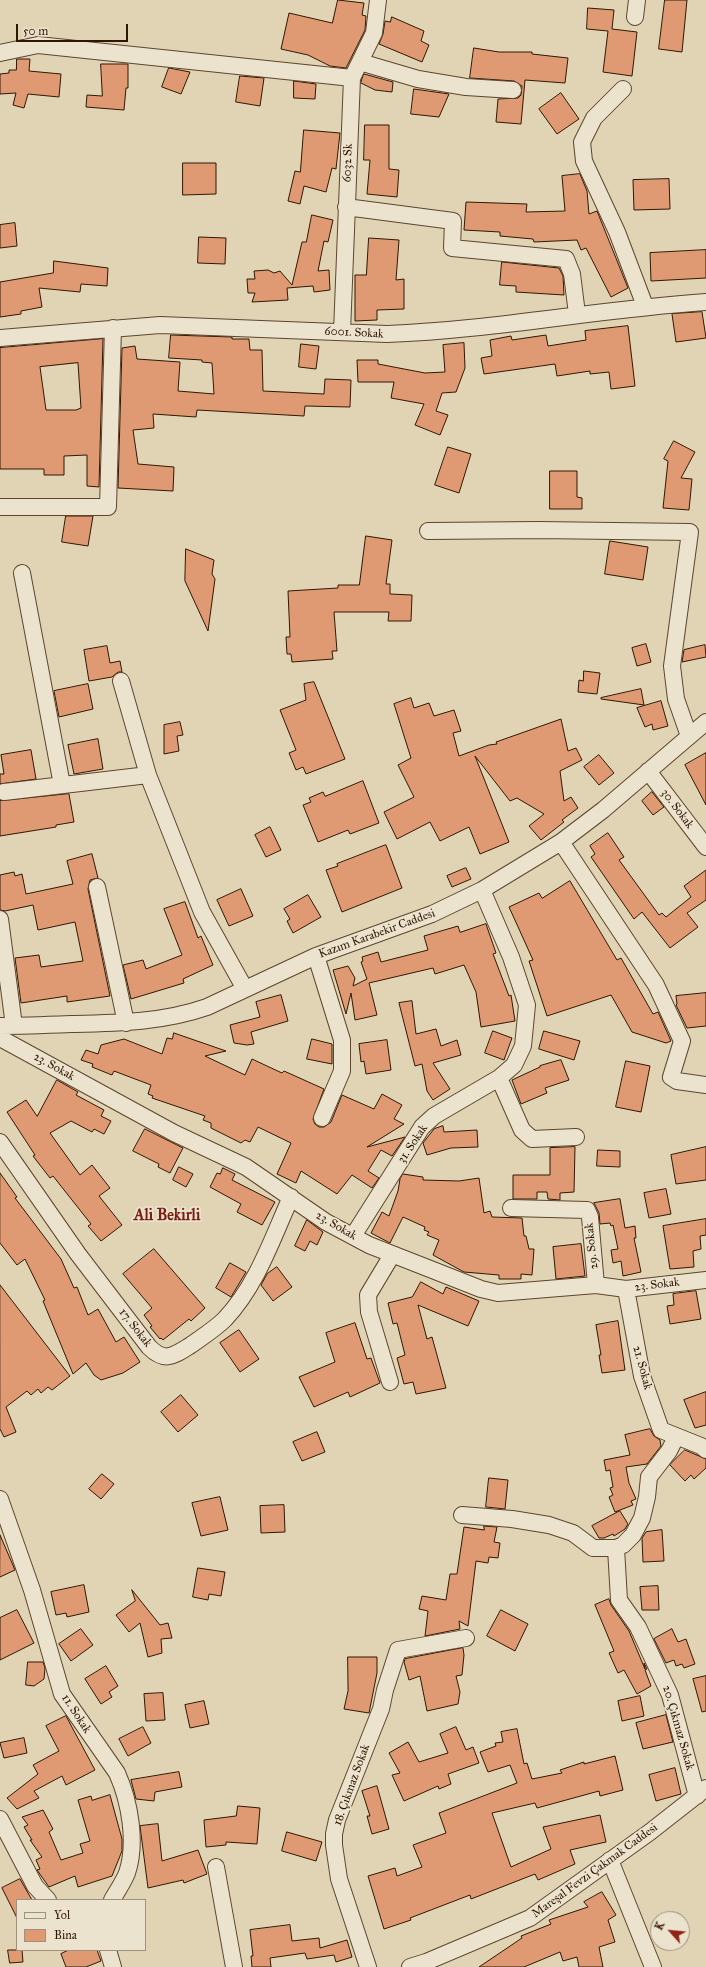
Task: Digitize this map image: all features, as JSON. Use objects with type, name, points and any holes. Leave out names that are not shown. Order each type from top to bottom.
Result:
[{"type":"street","name":"6032 Sk","points":[[342,332],[352,78],[374,33],[378,0]]},
{"type":"street","points":[[635,17],[637,0]]},
{"type":"street","points":[[0,53],[38,45],[352,78]]},
{"type":"street","points":[[360,62],[418,78],[466,87],[513,90]]},
{"type":"street","points":[[624,89],[594,118],[582,142],[584,160],[617,232],[645,306]]},
{"type":"street","points":[[346,207],[453,221],[452,248],[566,259],[572,274],[576,314]]},
{"type":"street","name":"6001. Sokak","points":[[0,338],[160,325],[387,334],[450,331],[645,306],[706,302]]},
{"type":"street","points":[[0,507],[108,507],[113,328]]},
{"type":"street","points":[[428,531],[546,530],[690,532],[672,666],[676,700],[689,736]]},
{"type":"street","points":[[22,573],[62,785]]},
{"type":"street","points":[[121,681],[148,774],[202,912],[245,988]]},
{"type":"street","name":"Kazım Karabekir Caddesi","points":[[7,1026],[126,1023],[189,1013],[316,956],[432,914],[482,890],[561,842],[706,722]]},
{"type":"street","name":"30. Sokak","points":[[648,771],[706,847]]},
{"type":"street","points":[[4,792],[148,774]]},
{"type":"street","points":[[561,842],[644,967],[659,992],[682,1041],[671,1077],[677,1081],[706,1085]]},
{"type":"street","points":[[97,887],[126,1023]]},
{"type":"street","name":"31. Sokak","points":[[353,1236],[422,1127],[434,1116],[498,1078],[514,1065],[523,1046],[527,1005],[511,956],[482,890]]},
{"type":"street","points":[[0,918],[7,1026]]},
{"type":"street","points":[[316,956],[342,1040],[342,1071],[322,1118]]},
{"type":"street","name":"23. Sokak","points":[[0,1038],[174,1133],[246,1167],[326,1222],[368,1245],[469,1285],[498,1293],[596,1285],[626,1289],[706,1280]]},
{"type":"street","points":[[498,1078],[522,1130],[532,1139],[576,1136]]},
{"type":"street","name":"17. Sokak","points":[[0,1142],[82,1260],[149,1347],[156,1354],[164,1357],[173,1356],[204,1336],[224,1320],[241,1300],[257,1275],[291,1197]]},
{"type":"street","name":"29. Sokak","points":[[511,1208],[587,1210],[590,1217],[596,1285]]},
{"type":"street","points":[[390,1382],[369,1312],[368,1295],[392,1255]]},
{"type":"street","name":"21. Sokak","points":[[626,1289],[633,1334],[642,1376],[661,1430],[700,1446],[706,1450]]},
{"type":"street","points":[[462,1515],[512,1519],[549,1525],[573,1533],[594,1548],[616,1548],[623,1545],[633,1535],[642,1518],[647,1497],[649,1477],[669,1451],[676,1437]]},
{"type":"street","name":"11. Sokak","points":[[0,1499],[30,1583],[62,1694],[117,1773],[123,1785],[129,1823],[130,1856],[123,1883],[113,1899]]},
{"type":"street","name":"20. Çıkmaz Sokak","points":[[616,1548],[619,1600],[638,1627],[670,1695],[702,1792]]},
{"type":"street","name":"18. Çıkmaz Sokak","points":[[368,1967],[339,1879],[334,1845],[334,1834],[343,1806],[381,1709],[385,1690],[398,1650],[466,1638]]},
{"type":"street","name":"Mareşal Fevzi Çakmak Caddesi","points":[[410,1967],[426,1962],[530,1918],[702,1792]]},
{"type":"street","points":[[0,1819],[35,1886],[47,1899]]},
{"type":"street","points":[[610,1860],[653,1967]]},
{"type":"street","points":[[216,1866],[234,1967]]},
{"type":"street","points":[[108,1951],[113,1967]]},
{"type":"building","points":[[338,0],[364,3],[362,15],[366,16],[365,30],[346,68],[330,66],[308,55],[281,49],[289,13],[332,23]]},
{"type":"building","points":[[665,0],[687,0],[682,52],[659,49]]},
{"type":"building","points":[[588,8],[614,10],[612,29],[637,32],[632,76],[603,72],[608,31],[587,29]]},
{"type":"building","points":[[392,17],[424,31],[421,41],[429,45],[422,62],[379,44],[383,34],[385,21],[390,22]]},
{"type":"building","points":[[474,48],[499,52],[532,52],[532,54],[568,58],[565,83],[525,80],[521,124],[496,122],[498,99],[518,98],[521,95],[522,86],[514,81],[470,78]]},
{"type":"building","points":[[17,59],[30,59],[29,71],[61,74],[59,97],[28,94],[24,108],[13,105],[16,93],[0,94],[0,74],[9,73],[9,70],[16,70]]},
{"type":"building","points":[[101,64],[128,64],[128,88],[126,88],[124,110],[86,107],[87,95],[102,96]]},
{"type":"building","points":[[169,68],[190,72],[181,94],[162,87]]},
{"type":"building","points":[[364,74],[393,82],[392,92],[375,90],[361,83]]},
{"type":"building","points":[[240,76],[264,78],[260,106],[236,102]]},
{"type":"building","points":[[294,81],[316,84],[315,99],[294,98]]},
{"type":"building","points":[[414,89],[449,94],[439,117],[411,114]]},
{"type":"building","points":[[561,93],[579,119],[557,134],[539,109]]},
{"type":"building","points":[[365,125],[389,125],[389,169],[399,170],[397,197],[367,194],[370,160],[364,160]]},
{"type":"building","points":[[304,130],[340,133],[336,169],[332,168],[326,192],[304,186],[300,204],[288,201],[295,171],[300,172]]},
{"type":"building","points":[[183,163],[216,163],[216,194],[183,195]]},
{"type":"building","points":[[580,174],[587,191],[589,214],[597,211],[628,288],[611,297],[586,248],[581,250],[577,240],[534,242],[533,239],[500,236],[500,232],[464,230],[466,202],[527,204],[526,212],[565,211],[562,176]]},
{"type":"building","points":[[669,179],[670,209],[634,210],[633,180]]},
{"type":"building","points":[[312,215],[333,220],[328,242],[324,241],[318,271],[329,270],[330,290],[314,292],[313,286],[287,288],[288,300],[252,302],[255,293],[248,293],[247,279],[255,279],[254,271],[268,270],[274,273],[280,271],[292,285],[302,242],[306,242]]},
{"type":"building","points":[[15,223],[17,246],[0,248],[0,225]]},
{"type":"building","points":[[199,237],[226,238],[225,264],[198,263]]},
{"type":"building","points":[[369,238],[399,240],[396,280],[404,279],[404,309],[377,310],[377,320],[355,321],[355,275],[366,275]]},
{"type":"building","points":[[706,250],[706,278],[651,281],[650,253]]},
{"type":"building","points":[[54,261],[108,268],[107,286],[81,284],[80,292],[39,288],[42,307],[21,311],[21,314],[0,317],[0,282],[53,273]]},
{"type":"building","points":[[502,262],[559,268],[563,276],[564,295],[516,292],[516,286],[500,285]]},
{"type":"building","points":[[702,312],[706,338],[676,342],[672,314]]},
{"type":"building","points":[[628,326],[635,386],[611,389],[609,372],[590,374],[590,371],[557,376],[555,364],[484,374],[481,358],[492,356],[490,340],[511,336],[512,340],[546,335],[548,346],[586,340],[585,331]]},
{"type":"building","points":[[171,335],[249,339],[250,350],[262,350],[263,391],[324,394],[325,379],[351,380],[350,407],[305,406],[304,416],[197,410],[196,417],[153,414],[154,428],[133,430],[138,464],[174,467],[173,491],[118,488],[122,348],[135,346],[137,359],[180,362],[178,391],[214,394],[212,363],[202,362],[202,360],[169,358]]},
{"type":"building","points":[[103,339],[99,487],[87,486],[87,455],[64,456],[64,475],[44,475],[44,469],[0,469],[0,348]],"holes":[[[78,363],[81,408],[76,410],[46,410],[40,367]]]},
{"type":"building","points":[[464,343],[465,368],[456,392],[442,393],[436,411],[448,415],[440,435],[415,425],[424,404],[391,398],[394,382],[358,382],[357,360],[378,360],[378,364],[425,373],[445,372],[443,345]]},
{"type":"building","points":[[301,344],[319,346],[316,369],[299,367]]},
{"type":"building","points":[[674,441],[695,452],[681,478],[692,479],[689,510],[663,508],[668,461],[664,459]]},
{"type":"building","points":[[448,447],[471,454],[459,493],[435,485]]},
{"type":"building","points":[[550,471],[577,471],[577,497],[582,498],[582,509],[550,509]]},
{"type":"building","points":[[66,516],[93,516],[88,546],[62,542]]},
{"type":"building","points":[[366,536],[392,540],[386,584],[390,584],[390,594],[412,595],[411,621],[388,621],[389,612],[334,612],[337,651],[332,651],[333,659],[292,662],[291,654],[287,654],[286,637],[290,637],[288,591],[338,588],[338,585],[359,585]]},
{"type":"building","points":[[610,541],[648,547],[643,580],[605,574]]},
{"type":"building","points":[[186,549],[214,560],[212,574],[215,579],[208,631],[185,581]]},
{"type":"building","points":[[646,644],[651,662],[637,666],[632,648]]},
{"type":"building","points":[[705,645],[706,657],[682,662],[684,650]]},
{"type":"building","points":[[107,646],[110,663],[120,661],[122,672],[118,672],[112,677],[89,681],[84,650]]},
{"type":"building","points":[[584,671],[600,673],[597,694],[578,692],[579,680],[583,681]]},
{"type":"building","points":[[314,682],[345,759],[306,774],[303,767],[296,770],[289,753],[296,750],[280,710],[306,700],[304,684]]},
{"type":"building","points":[[88,684],[93,709],[59,717],[54,691]]},
{"type":"building","points":[[641,689],[644,705],[601,699],[601,698]]},
{"type":"building","points":[[411,698],[414,708],[429,703],[434,716],[454,710],[461,731],[453,733],[459,756],[489,745],[497,744],[496,742],[561,719],[568,751],[576,748],[582,760],[560,771],[564,801],[571,797],[578,808],[562,820],[564,822],[541,840],[529,826],[544,814],[517,798],[510,801],[475,756],[509,842],[480,854],[469,827],[440,841],[430,822],[397,839],[384,812],[414,797],[398,765],[411,758],[394,704]]},
{"type":"building","points":[[661,701],[668,726],[653,730],[652,724],[645,727],[637,708]]},
{"type":"building","points":[[180,722],[183,735],[177,736],[179,751],[164,754],[164,725]]},
{"type":"building","points":[[98,739],[103,769],[74,774],[68,745]]},
{"type":"building","points":[[31,750],[36,779],[0,784],[0,774],[4,774],[1,755]]},
{"type":"building","points":[[706,753],[706,805],[685,765]]},
{"type":"building","points":[[599,755],[614,773],[599,785],[584,767]]},
{"type":"building","points":[[363,781],[379,823],[350,834],[348,830],[318,842],[303,805],[311,802],[309,798],[323,792],[325,796]]},
{"type":"building","points":[[652,792],[664,807],[653,815],[642,801]]},
{"type":"building","points":[[69,794],[74,822],[56,825],[56,827],[0,836],[0,801]]},
{"type":"building","points":[[270,827],[281,850],[266,857],[255,835]]},
{"type":"building","points":[[608,833],[624,857],[619,860],[659,915],[662,913],[666,917],[691,897],[684,886],[706,870],[706,900],[687,913],[698,927],[670,948],[642,912],[634,919],[591,857],[595,854],[590,846]]},
{"type":"building","points":[[386,845],[402,888],[342,912],[326,870],[338,866],[337,864]]},
{"type":"building","points":[[92,854],[98,878],[90,880],[88,889],[110,996],[67,1002],[67,996],[21,1003],[15,958],[39,955],[41,967],[83,961],[75,922],[38,930],[33,905],[5,911],[0,910],[0,875],[14,872],[15,876],[22,874],[26,894],[73,884],[67,861]]},
{"type":"building","points":[[466,868],[471,879],[452,887],[447,876]]},
{"type":"building","points":[[570,881],[617,960],[621,958],[653,1014],[658,1012],[671,1041],[666,1043],[632,1032],[611,995],[547,1016],[529,961],[533,960],[509,907],[539,893],[542,898]]},
{"type":"building","points":[[241,889],[253,916],[229,926],[217,900]]},
{"type":"building","points":[[308,895],[321,917],[293,933],[287,921],[290,919],[284,909]]},
{"type":"building","points":[[185,902],[198,938],[201,936],[213,965],[183,979],[184,983],[131,999],[123,965],[143,960],[146,969],[182,955],[164,909]]},
{"type":"building","points":[[486,924],[496,953],[493,954],[509,996],[511,995],[515,1021],[481,1027],[476,992],[464,965],[435,974],[433,968],[369,983],[377,1015],[355,1020],[351,993],[346,1014],[333,970],[348,966],[355,978],[353,986],[367,979],[361,962],[363,961],[362,957],[378,952],[381,962],[428,950],[424,936],[458,926],[460,932]]},
{"type":"building","points":[[706,993],[706,1026],[687,1028],[676,1005],[676,996]]},
{"type":"building","points":[[281,995],[288,1021],[251,1032],[254,1044],[247,1045],[234,1043],[230,1025],[260,1017],[256,1002]]},
{"type":"building","points":[[412,1001],[416,1034],[436,1029],[441,1046],[457,1040],[461,1055],[433,1063],[450,1089],[433,1100],[427,1091],[422,1064],[415,1066],[399,1003]]},
{"type":"building","points":[[493,1031],[512,1038],[504,1060],[485,1053]]},
{"type":"building","points":[[544,1031],[580,1041],[574,1060],[539,1049]]},
{"type":"building","points":[[174,1033],[226,1051],[205,1056],[245,1075],[252,1059],[282,1073],[284,1071],[324,1089],[313,1119],[315,1124],[319,1127],[324,1127],[331,1122],[342,1095],[374,1109],[382,1094],[402,1105],[394,1119],[404,1124],[367,1147],[405,1137],[392,1156],[381,1150],[368,1171],[379,1178],[372,1188],[352,1175],[337,1194],[301,1171],[296,1183],[277,1174],[291,1143],[258,1127],[250,1142],[245,1140],[241,1143],[211,1128],[211,1123],[203,1120],[205,1116],[152,1098],[153,1096],[148,1094],[151,1085],[114,1071],[112,1075],[92,1067],[93,1064],[81,1060],[86,1050],[98,1054],[101,1045],[124,1039],[162,1054],[167,1038],[172,1039]]},
{"type":"building","points":[[312,1039],[332,1044],[332,1064],[307,1059]]},
{"type":"building","points":[[387,1040],[391,1070],[366,1074],[364,1061],[361,1062],[359,1044]]},
{"type":"building","points":[[561,1060],[569,1080],[545,1088],[547,1093],[521,1104],[512,1080],[540,1066]]},
{"type":"building","points":[[626,1061],[650,1066],[641,1112],[616,1107]]},
{"type":"building","points":[[57,1080],[78,1092],[76,1095],[104,1110],[101,1116],[111,1121],[104,1134],[94,1129],[92,1132],[71,1121],[50,1133],[80,1175],[92,1165],[110,1188],[99,1196],[122,1225],[101,1241],[88,1226],[91,1224],[53,1176],[50,1178],[33,1156],[35,1155],[7,1112],[26,1100],[37,1116]]},
{"type":"building","points":[[443,1126],[444,1132],[477,1130],[478,1147],[451,1148],[427,1155],[423,1143],[434,1129]]},
{"type":"building","points":[[145,1129],[183,1148],[170,1173],[158,1167],[159,1164],[133,1151]]},
{"type":"building","points":[[575,1147],[574,1192],[560,1193],[560,1200],[548,1199],[547,1192],[537,1192],[537,1199],[513,1199],[513,1175],[550,1175],[550,1148]]},
{"type":"building","points":[[706,1147],[706,1180],[676,1184],[671,1155]]},
{"type":"building","points":[[598,1150],[620,1151],[620,1167],[597,1166]]},
{"type":"building","points":[[179,1167],[193,1174],[186,1187],[173,1180]]},
{"type":"building","points":[[223,1168],[235,1174],[232,1180],[275,1202],[262,1225],[237,1212],[241,1204],[210,1187],[217,1173],[220,1174]]},
{"type":"building","points":[[0,1173],[17,1197],[15,1198],[61,1259],[74,1288],[77,1287],[88,1315],[98,1309],[116,1342],[124,1337],[140,1362],[123,1373],[101,1380],[94,1375],[86,1363],[73,1374],[43,1301],[45,1300],[25,1259],[17,1265],[0,1243]]},
{"type":"building","points":[[403,1174],[423,1177],[423,1180],[459,1181],[479,1178],[484,1213],[490,1211],[492,1217],[522,1218],[524,1236],[526,1236],[529,1249],[534,1249],[532,1275],[521,1274],[521,1279],[499,1279],[499,1275],[464,1272],[433,1255],[439,1240],[427,1235],[429,1232],[424,1230],[425,1227],[403,1217],[390,1243],[371,1233],[382,1212],[389,1216],[398,1191],[400,1179]]},
{"type":"building","points":[[666,1189],[671,1214],[649,1218],[644,1193]]},
{"type":"building","points":[[620,1199],[625,1228],[635,1226],[636,1238],[634,1238],[641,1272],[623,1276],[621,1261],[613,1263],[611,1250],[618,1249],[613,1225],[611,1226],[610,1223],[600,1224],[599,1213],[594,1203]]},
{"type":"building","points":[[706,1219],[706,1235],[700,1236],[701,1249],[693,1251],[694,1267],[670,1269],[663,1226]]},
{"type":"building","points":[[307,1220],[323,1232],[317,1245],[310,1241],[305,1251],[295,1246]]},
{"type":"building","points":[[581,1244],[585,1276],[556,1279],[553,1247]]},
{"type":"building","points":[[154,1249],[205,1308],[191,1321],[189,1319],[163,1340],[161,1338],[160,1339],[150,1327],[152,1326],[144,1315],[152,1308],[123,1274]]},
{"type":"building","points":[[230,1263],[246,1272],[231,1297],[216,1288]]},
{"type":"building","points":[[277,1267],[292,1287],[273,1301],[261,1285],[267,1274]]},
{"type":"building","points":[[421,1282],[443,1294],[446,1287],[479,1301],[468,1326],[418,1305],[427,1339],[432,1337],[446,1388],[416,1394],[413,1382],[404,1384],[397,1358],[405,1355],[397,1323],[393,1324],[388,1303],[412,1297]]},
{"type":"building","points":[[0,1285],[70,1376],[52,1390],[48,1387],[41,1393],[38,1389],[31,1395],[27,1391],[6,1407],[16,1432],[4,1437],[0,1429]]},
{"type":"building","points":[[696,1291],[701,1319],[670,1324],[667,1306],[674,1305],[673,1294]]},
{"type":"building","points":[[618,1321],[625,1370],[602,1373],[599,1355],[601,1355],[596,1325]]},
{"type":"building","points":[[355,1323],[367,1359],[371,1358],[380,1383],[350,1397],[348,1392],[314,1407],[299,1377],[335,1362],[326,1333]]},
{"type":"building","points":[[239,1330],[259,1359],[240,1372],[220,1343]]},
{"type":"building","points":[[706,1392],[706,1425],[695,1428],[684,1400]]},
{"type":"building","points":[[181,1395],[198,1415],[178,1432],[161,1412]]},
{"type":"building","points":[[650,1429],[654,1436],[660,1440],[661,1446],[647,1464],[626,1467],[629,1483],[636,1499],[631,1501],[633,1505],[615,1512],[609,1497],[613,1495],[610,1488],[613,1487],[610,1470],[606,1471],[604,1460],[630,1455],[625,1435]]},
{"type":"building","points":[[317,1432],[325,1452],[302,1461],[293,1442]]},
{"type":"building","points":[[685,1450],[706,1459],[706,1468],[694,1479],[691,1475],[685,1481],[670,1465]]},
{"type":"building","points":[[102,1474],[114,1484],[101,1499],[89,1489]]},
{"type":"building","points":[[489,1478],[508,1480],[505,1509],[486,1507]]},
{"type":"building","points":[[220,1497],[228,1530],[201,1536],[192,1503]]},
{"type":"building","points":[[284,1505],[285,1532],[261,1533],[260,1506]]},
{"type":"building","points":[[620,1511],[628,1524],[625,1529],[614,1536],[613,1534],[604,1538],[599,1538],[592,1526]]},
{"type":"building","points":[[484,1526],[497,1527],[494,1542],[500,1543],[498,1558],[489,1557],[488,1563],[476,1561],[468,1626],[459,1621],[460,1629],[425,1636],[428,1611],[419,1609],[422,1596],[446,1600],[450,1574],[457,1574],[464,1527],[484,1530]]},
{"type":"building","points":[[662,1530],[664,1561],[643,1562],[642,1538],[646,1532]]},
{"type":"building","points":[[0,1535],[15,1570],[0,1577]]},
{"type":"building","points":[[198,1568],[225,1572],[221,1596],[209,1594],[208,1600],[193,1597]]},
{"type":"building","points":[[84,1585],[89,1612],[67,1617],[66,1613],[56,1615],[51,1592]]},
{"type":"building","points":[[658,1586],[659,1610],[642,1610],[640,1587]]},
{"type":"building","points":[[132,1590],[160,1625],[168,1623],[172,1638],[161,1639],[162,1653],[148,1657],[140,1623],[129,1632],[116,1615],[135,1601]]},
{"type":"building","points":[[609,1599],[611,1605],[629,1631],[645,1669],[644,1663],[647,1669],[645,1670],[651,1686],[637,1694],[624,1670],[618,1673],[609,1653],[614,1651],[595,1605]]},
{"type":"building","points":[[17,1610],[34,1643],[0,1660],[0,1618]]},
{"type":"building","points":[[501,1610],[528,1624],[515,1651],[487,1636]]},
{"type":"building","points":[[81,1629],[93,1645],[71,1661],[59,1644]]},
{"type":"building","points":[[672,1629],[678,1642],[686,1639],[695,1664],[684,1668],[682,1664],[676,1666],[674,1660],[666,1663],[654,1639]]},
{"type":"building","points":[[463,1648],[464,1655],[462,1675],[456,1676],[460,1692],[458,1704],[427,1711],[420,1676],[409,1680],[404,1662],[405,1659]]},
{"type":"building","points":[[348,1657],[377,1657],[377,1673],[369,1713],[344,1709],[348,1691]]},
{"type":"building","points":[[28,1662],[43,1662],[45,1668],[44,1679],[34,1686],[26,1685]]},
{"type":"building","points":[[106,1666],[118,1686],[109,1692],[112,1697],[101,1704],[85,1679]]},
{"type":"building","points":[[706,1676],[706,1711],[702,1712],[693,1679]]},
{"type":"building","points":[[163,1693],[165,1720],[146,1721],[144,1694]]},
{"type":"building","points":[[640,1696],[644,1716],[622,1721],[618,1701]]},
{"type":"building","points":[[204,1701],[209,1724],[190,1728],[185,1705]]},
{"type":"building","points":[[666,1715],[673,1742],[643,1749],[636,1723]]},
{"type":"building","points":[[66,1716],[95,1770],[66,1785],[62,1776],[34,1791],[39,1798],[17,1809],[7,1798],[38,1774],[33,1765],[59,1751],[46,1726]]},
{"type":"building","points":[[143,1727],[151,1743],[128,1756],[119,1739]]},
{"type":"building","points":[[456,1727],[466,1750],[473,1747],[479,1763],[448,1774],[451,1784],[439,1789],[438,1786],[404,1801],[392,1775],[400,1773],[389,1753],[408,1742],[419,1762],[448,1753],[440,1734]]},
{"type":"building","points":[[517,1729],[524,1764],[527,1763],[532,1779],[562,1773],[560,1770],[584,1762],[584,1764],[615,1756],[623,1790],[600,1796],[599,1791],[537,1808],[535,1803],[492,1813],[511,1867],[551,1849],[543,1827],[600,1815],[606,1842],[570,1850],[575,1864],[538,1880],[535,1874],[471,1899],[470,1895],[410,1918],[411,1920],[384,1929],[368,1876],[395,1868],[397,1876],[422,1867],[413,1845],[446,1833],[439,1813],[517,1783],[510,1765],[488,1772],[480,1752],[496,1746],[495,1743],[503,1742],[501,1732]]},
{"type":"building","points":[[24,1738],[27,1753],[4,1758],[0,1743]]},
{"type":"building","points":[[675,1768],[681,1794],[656,1801],[649,1775]]},
{"type":"building","points":[[179,1772],[182,1787],[155,1792],[154,1801],[136,1799],[131,1780]]},
{"type":"building","points":[[377,1786],[389,1829],[372,1834],[367,1816],[370,1816],[362,1791]]},
{"type":"building","points":[[110,1795],[122,1839],[122,1851],[112,1876],[78,1887],[75,1876],[49,1887],[37,1870],[40,1869],[36,1860],[42,1857],[30,1840],[32,1840],[24,1827],[28,1825],[22,1817],[43,1810],[53,1829],[49,1832],[61,1860],[83,1853],[80,1844],[90,1841],[78,1800],[91,1796],[92,1800]]},
{"type":"building","points":[[238,1806],[260,1808],[257,1844],[226,1842],[226,1845],[206,1847],[204,1820],[236,1816]]},
{"type":"building","points":[[158,1824],[162,1861],[198,1850],[207,1874],[184,1883],[183,1880],[148,1888],[140,1826]]},
{"type":"building","points":[[287,1832],[322,1842],[316,1861],[282,1851]]},
{"type":"building","points":[[20,1879],[31,1899],[16,1899],[16,1916],[2,1888]]},
{"type":"building","points":[[602,1892],[616,1915],[608,1920],[615,1942],[599,1947],[603,1967],[579,1967],[577,1957],[563,1961],[560,1952],[524,1967],[479,1967],[522,1938],[521,1936],[551,1924],[549,1920],[588,1907],[584,1902]]},
{"type":"building","points":[[290,1925],[292,1941],[319,1938],[320,1948],[347,1940],[352,1957],[336,1962],[334,1955],[307,1959],[305,1953],[270,1958],[271,1967],[252,1967],[251,1956],[253,1956],[250,1930]]},
{"type":"building","points":[[8,1950],[22,1951],[23,1962],[10,1963]]},
{"type":"building","points":[[67,1951],[97,1951],[101,1961],[86,1967],[66,1967],[61,1954]]},
{"type":"district","name":"Ali Bekirli","points":[[167,1216]]}]
